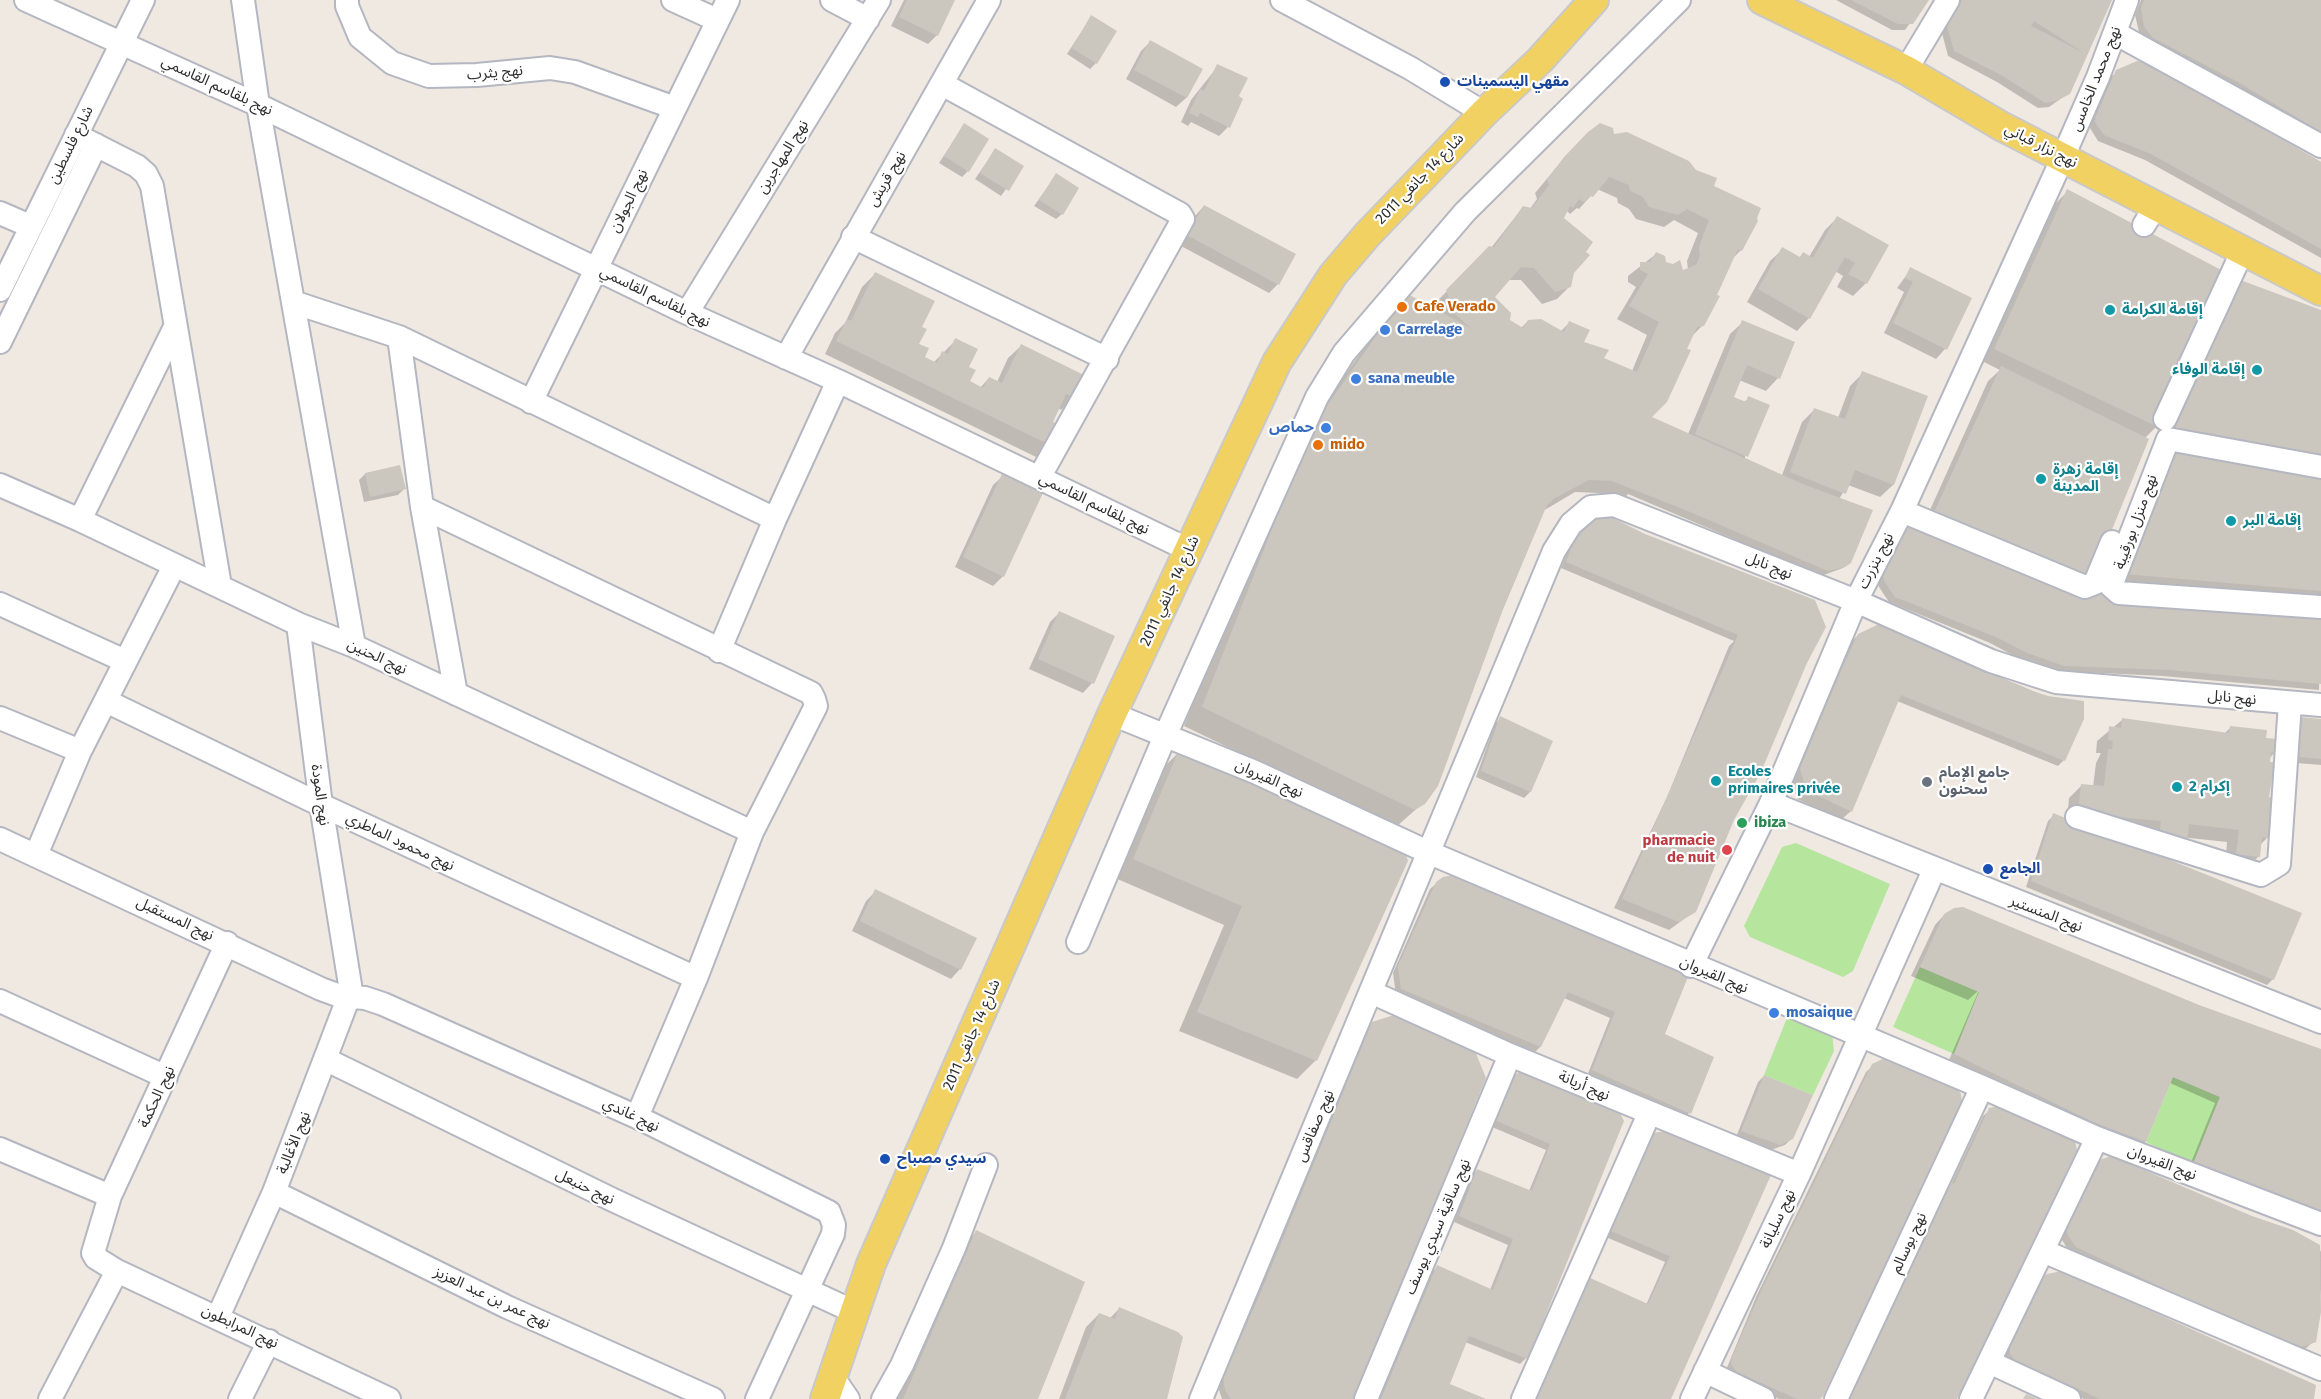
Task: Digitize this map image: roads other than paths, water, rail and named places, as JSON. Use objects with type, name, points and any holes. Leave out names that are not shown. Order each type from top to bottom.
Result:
[{"type":"main road","name":"شارع 14 جانفي 2011","points":[[805,1399],[846,1308],[871,1264],[1112,714],[1277,362],[1333,275],[1367,235],[1484,113],[1540,60],[1594,0]]},
{"type":"main road","name":"نهج نزار قباني","points":[[1767,1],[1906,70],[2001,126],[2063,158],[2150,216],[2242,252],[2321,291]]},
{"type":"main road","name":"شارع 14 جانفي 2011","points":[[836,1392],[871,1264]]},
{"type":"street","name":"نهج بلقاسم القاسمي","points":[[26,0],[122,41],[258,105],[687,313],[838,381],[1189,550]]},
{"type":"street","name":"شارع فلسطين","points":[[0,290],[143,0]]},
{"type":"street","points":[[243,0],[258,105],[354,646]]},
{"type":"street","name":"نهج يثرب","points":[[347,0],[347,6],[360,37],[392,63],[429,76],[477,75],[550,68],[575,72],[675,108]]},
{"type":"street","points":[[673,0],[717,20]]},
{"type":"street","name":"نهج الجولان","points":[[531,402],[728,0]]},
{"type":"street","points":[[832,0],[873,10]]},
{"type":"street","name":"نهج قريش","points":[[786,358],[989,0]]},
{"type":"street","points":[[1282,0],[1410,68],[1484,113]]},
{"type":"street","points":[[1078,942],[1165,736],[1317,398],[1344,353],[1465,212],[1679,0]]},
{"type":"street","points":[[1906,70],[1948,0]]},
{"type":"street","name":"نهج محمد الخامس","points":[[2063,158],[2127,0]]},
{"type":"street","name":"نهج المهاجرين","points":[[687,313],[873,10]]},
{"type":"street","points":[[2115,33],[2321,146]]},
{"type":"street","points":[[942,84],[1183,219],[1039,478]]},
{"type":"street","points":[[75,135],[137,166],[152,186],[174,329],[220,586]]},
{"type":"street","points":[[0,342],[96,145]]},
{"type":"street","name":"نهج بنزرت","points":[[1690,966],[1771,803],[1856,601],[1902,511],[2063,158]]},
{"type":"street","points":[[0,213],[30,226]]},
{"type":"street","points":[[853,237],[1107,359]]},
{"type":"street","points":[[2165,419],[2242,252]]},
{"type":"street","points":[[293,303],[399,337],[775,519]]},
{"type":"street","points":[[80,520],[174,329]]},
{"type":"street","points":[[399,337],[403,386],[422,507],[456,694]]},
{"type":"street","points":[[719,651],[775,519],[838,381]]},
{"type":"street","name":"نهج منزل بورقيبة","points":[[2321,467],[2168,440],[2111,586],[2119,593],[2321,607]]},
{"type":"street","points":[[1902,511],[2085,587],[2095,583],[2100,573],[2146,454]]},
{"type":"street","name":"نهج الحنين","points":[[0,485],[80,520],[298,624],[354,646],[752,832]]},
{"type":"street","name":"نهج نابل","points":[[1430,853],[1554,551],[1571,524],[1591,507],[1614,505],[1856,601],[1991,661],[2056,682],[2321,705]]},
{"type":"street","points":[[422,507],[811,693],[816,706],[752,832],[696,978],[637,1117]]},
{"type":"street","points":[[36,855],[80,751],[174,566]]},
{"type":"street","points":[[0,604],[125,661]]},
{"type":"street","name":"نهج المودة","points":[[298,624],[321,805],[348,964]]},
{"type":"street","name":"نهج محمود الماطري","points":[[106,701],[321,805],[696,978]]},
{"type":"street","points":[[2077,817],[2261,875],[2279,864],[2290,703]]},
{"type":"street","name":"نهج القيروان","points":[[1112,714],[1255,772],[1430,853],[2097,1138],[2321,1224]]},
{"type":"street","points":[[0,718],[80,751]]},
{"type":"street","name":"نهج المنستير","points":[[1771,803],[1934,870],[2321,1022]]},
{"type":"street","name":"نهج المستقبل","points":[[0,839],[227,943],[321,989],[351,997]]},
{"type":"street","name":"نهج صفاقس","points":[[1201,1399],[1430,853]]},
{"type":"street","name":"نهج سليانة","points":[[1692,1399],[1799,1174],[1934,870]]},
{"type":"street","name":"نهج الحكمة","points":[[93,1253],[110,1196],[227,943]]},
{"type":"street","name":"نهج الأغالبة","points":[[218,1317],[274,1192],[351,997],[352,983],[348,964]]},
{"type":"street","name":"نهج أريانة","points":[[1371,992],[1510,1055],[1799,1174]]},
{"type":"street","name":"نهج غاندي","points":[[351,997],[383,1004],[637,1117],[829,1212],[834,1225],[833,1234],[805,1289]]},
{"type":"street","points":[[0,1001],[166,1077]]},
{"type":"street","name":"نهج ساقية سيدي يوسف","points":[[1366,1399],[1510,1055]]},
{"type":"street","name":"نهج حنبعل","points":[[327,1060],[613,1200],[846,1308]]},
{"type":"street","name":"نهج بوسالم","points":[[1836,1399],[1982,1087]]},
{"type":"street","points":[[1523,1399],[1649,1113]]},
{"type":"street","points":[[1971,1399],[2097,1138]]},
{"type":"street","points":[[0,1149],[110,1196]]},
{"type":"street","points":[[884,1399],[902,1365],[950,1258],[986,1165]]},
{"type":"street","name":"نهج عمر بن عبد العزيز","points":[[274,1192],[507,1307],[713,1399]]},
{"type":"street","points":[[2043,1251],[2321,1370]]},
{"type":"street","name":"نهج المرابطون","points":[[93,1253],[96,1258],[117,1272],[218,1317],[389,1399]]},
{"type":"street","points":[[50,1399],[117,1272]]},
{"type":"street","points":[[757,1399],[805,1289]]},
{"type":"street","points":[[240,1399],[269,1341]]},
{"type":"street","points":[[1989,1362],[2069,1399]]},
{"type":"street","points":[[1705,1371],[1763,1399]]},
{"type":"place","name":"مقهي اليسمينات","points":[[1445,82]]},
{"type":"place","name":"Cafe Verado","points":[[1402,307]]},
{"type":"place","name":"إقامة الكرامة","points":[[2110,310]]},
{"type":"place","name":"Carrelage","points":[[1385,330]]},
{"type":"place","name":"إقامة الوفاء","points":[[2257,370]]},
{"type":"place","name":"sana meuble","points":[[1356,379]]},
{"type":"place","name":"حماص","points":[[1326,428]]},
{"type":"place","name":"mido","points":[[1318,445]]},
{"type":"place","name":"إقامة زهرة المدينة","points":[[2041,479]]},
{"type":"place","name":"إقامة البر","points":[[2231,521]]},
{"type":"place","name":"Ecoles primaires privée","points":[[1716,781]]},
{"type":"place","name":"جامع الإمام سحنون","points":[[1927,782]]},
{"type":"place","name":"إكرام 2","points":[[2177,787]]},
{"type":"place","name":"ibiza","points":[[1742,823]]},
{"type":"place","name":"pharmacie de nuit","points":[[1727,850]]},
{"type":"place","name":"الجامع","points":[[1988,869]]},
{"type":"place","name":"mosaique","points":[[1774,1013]]},
{"type":"place","name":"سيدي مصباح","points":[[885,1159]]}]
